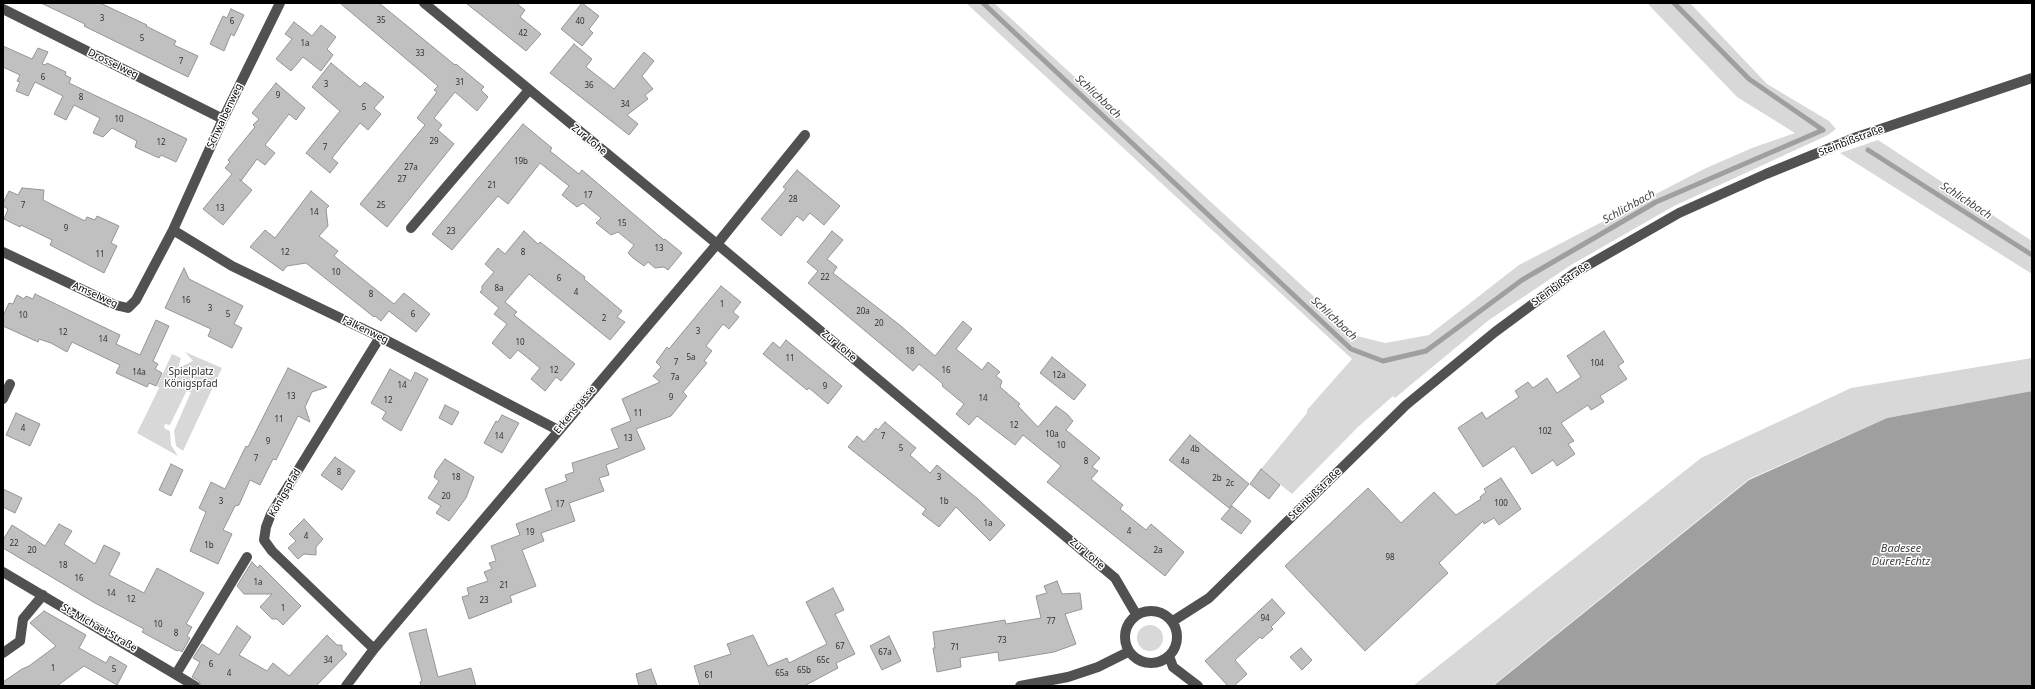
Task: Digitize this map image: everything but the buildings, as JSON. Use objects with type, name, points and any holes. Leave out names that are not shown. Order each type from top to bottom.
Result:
[{"type":"street","name":"Schwalbenweg","points":[[173,230],[223,119],[280,3]]},
{"type":"street","name":"Zur Lohe","points":[[424,3],[717,244],[1115,578],[1136,614]]},
{"type":"street","name":"Drosselweg","points":[[3,9],[223,119]]},
{"type":"street","name":"Steinbißstraße","points":[[1173,621],[1209,598],[1406,405],[1494,332],[1576,272],[1679,213],[1766,174],[1857,137],[2032,78]]},
{"type":"street","points":[[411,228],[528,90]]},
{"type":"street","name":"Erkensgasse","points":[[346,686],[374,649],[717,244],[805,135]]},
{"type":"street","name":"Amselweg","points":[[3,252],[115,305],[128,308],[136,300],[173,230]]},
{"type":"street","name":"Falkenweg","points":[[173,230],[232,266],[380,338],[558,430]]},
{"type":"street","name":"Königspfad","points":[[374,649],[272,551],[264,540],[271,514],[380,338]]},
{"type":"street","points":[[3,399],[10,384]]},
{"type":"street","points":[[176,674],[247,557]]},
{"type":"street","name":"St.-Michael-Straße","points":[[3,572],[195,686]]},
{"type":"street","points":[[3,653],[20,641],[23,619],[43,595]]},
{"type":"street","points":[[1145,610],[1156,610],[1165,614],[1173,621],[1177,630],[1178,639],[1175,648],[1169,656],[1159,662],[1148,664],[1137,660],[1128,652],[1125,642],[1125,632],[1129,622],[1136,614],[1145,610]]},
{"type":"street","points":[[1020,686],[1076,674],[1098,667],[1128,652]]},
{"type":"street","points":[[1169,656],[1174,667],[1198,686]]},
{"type":"green space","points":[[966,3],[994,3],[1357,336],[1385,343],[1429,335],[1519,265],[1704,169],[1752,148],[1795,133],[1737,97],[1647,3],[1690,3],[1767,84],[1829,121],[1836,129],[1828,135],[1674,206],[1571,265],[1489,320],[1395,398],[1393,396],[1358,427],[1292,494],[1261,469],[1307,413],[1307,410],[1352,359]]},
{"type":"green space","points":[[1878,140],[2032,241],[2032,274],[1840,153]]},
{"type":"green space","name":"Spielplatz Königspfad","points":[[185,352],[222,368],[183,451],[176,446],[174,431],[191,392],[186,392],[170,425],[165,424],[164,428],[170,431],[171,445],[178,456],[137,433],[159,388],[157,386],[172,354],[181,358],[178,368],[193,361]]},
{"type":"green space","points":[[2032,358],[2032,391],[1887,418],[1749,479],[1492,686],[1413,686],[1701,458],[1851,388]]},
{"type":"green space","points":[[1150,625],[1159,629],[1163,638],[1159,647],[1150,651],[1141,647],[1137,638],[1141,629]]},
{"type":"water","name":"Badesee Düren-Echtz","points":[[2032,391],[2032,686],[1493,686],[1749,480],[1887,418]]},
{"type":"waterway","name":"Schlichbach","points":[[983,3],[1351,349],[1383,361],[1426,351],[1522,280],[1656,202],[1823,130]]},
{"type":"waterway","points":[[1674,3],[1749,79],[1823,130]]},
{"type":"waterway","name":"Schlichbach","points":[[1868,150],[2032,255]]}]
